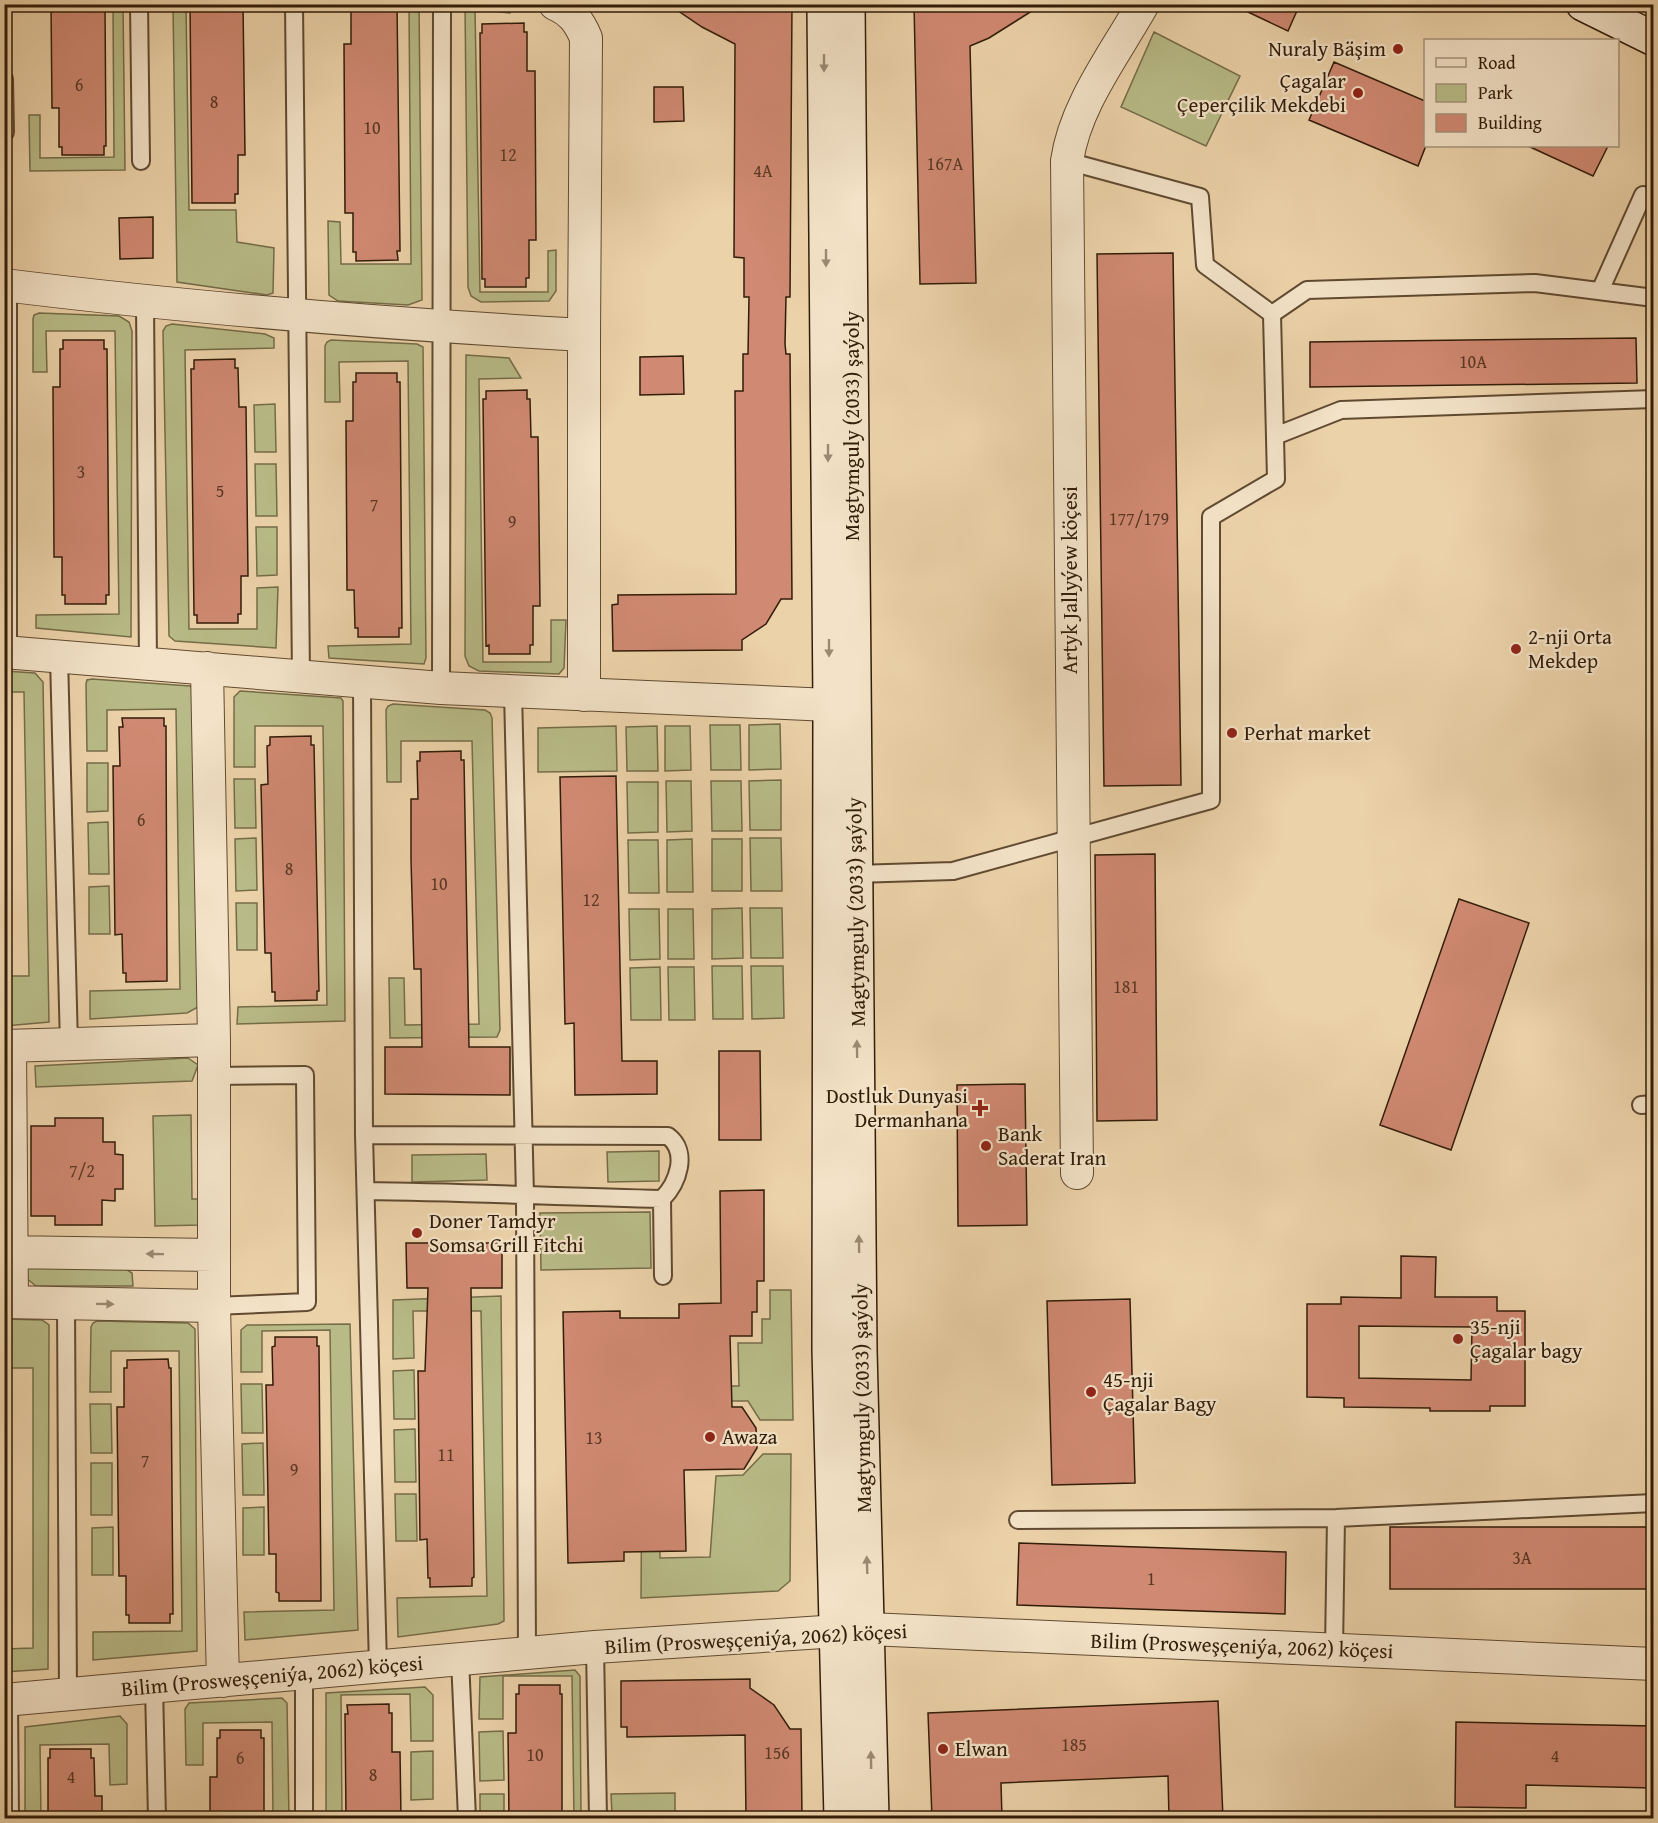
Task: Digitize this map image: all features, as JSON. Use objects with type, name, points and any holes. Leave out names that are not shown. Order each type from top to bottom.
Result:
[{"type":"main road","name":"Magtymguly (2033) şaýoly","points":[[824,4],[830,705],[830,1349],[853,1630],[872,1818]]},
{"type":"main road","name":"Magtymguly (2033) şaýoly","points":[[841,1818],[853,1630],[860,1350],[848,4]]},
{"type":"main road","points":[[1583,4],[1653,39]]},
{"type":"street","points":[[555,4],[573,16],[580,24],[585,38],[584,694]]},
{"type":"street","name":"Artyk Jallyýew köçesi","points":[[1077,1173],[1071,837],[1067,162],[1071,138],[1080,114],[1143,4]]},
{"type":"street","points":[[6,285],[144,303],[296,317],[585,335]]},
{"type":"street","points":[[6,652],[441,688],[830,705]]},
{"type":"street","points":[[207,668],[214,1040],[214,1306],[223,1681]]},
{"type":"street","points":[[214,1040],[7,1046],[8,1302],[214,1306]]},
{"type":"street","points":[[8,1252],[214,1255]]},
{"type":"street","name":"Bilim (Prosweşçeniýa, 2062) köçesi","points":[[7,1700],[595,1647],[853,1630],[1653,1664]]},
{"type":"lane","points":[[139,4],[141,161]]},
{"type":"lane","points":[[294,4],[301,676]]},
{"type":"lane","points":[[441,688],[442,4]]},
{"type":"lane","points":[[4,79],[5,132]]},
{"type":"lane","points":[[1067,162],[1200,197],[1205,265],[1272,314]]},
{"type":"lane","points":[[1600,291],[1642,195]]},
{"type":"lane","points":[[1272,314],[1307,290],[1535,283],[1653,298]]},
{"type":"lane","points":[[6,285],[6,652]]},
{"type":"lane","points":[[144,303],[148,664]]},
{"type":"lane","points":[[855,874],[953,871],[1211,800],[1211,517],[1276,479],[1272,314]]},
{"type":"lane","points":[[1275,436],[1341,410],[1653,399]]},
{"type":"lane","points":[[59,657],[69,1045]]},
{"type":"lane","points":[[362,681],[364,1135],[378,1666]]},
{"type":"lane","points":[[513,692],[521,1134],[525,1196],[527,1653]]},
{"type":"lane","points":[[214,1076],[305,1075],[307,1302],[214,1306]]},
{"type":"lane","points":[[364,1135],[668,1136],[674,1141],[679,1152],[680,1170],[662,1199],[663,1276]]},
{"type":"lane","points":[[366,1191],[494,1192],[525,1196],[662,1199]]},
{"type":"lane","points":[[66,1303],[68,1695]]},
{"type":"lane","points":[[1018,1520],[1336,1518],[1653,1503]]},
{"type":"lane","points":[[1334,1650],[1336,1518]]},
{"type":"lane","points":[[595,1647],[598,1818]]},
{"type":"lane","points":[[460,1659],[467,1818]]},
{"type":"lane","points":[[304,1673],[304,1818]]},
{"type":"lane","points":[[154,1687],[157,1818]]},
{"type":"lane","points":[[7,1700],[10,1818]]},
{"type":"green space","points":[[113,5],[123,5],[125,170],[30,171],[29,115],[40,115],[40,158],[114,157]]},
{"type":"green space","points":[[173,5],[186,5],[189,210],[236,210],[237,242],[274,248],[273,293],[267,295],[177,282]]},
{"type":"green space","points":[[409,5],[419,5],[422,300],[408,305],[338,301],[329,295],[328,221],[340,222],[341,264],[411,264]]},
{"type":"green space","points":[[465,5],[509,5],[510,13],[475,9],[480,292],[548,292],[548,251],[556,250],[556,291],[549,301],[481,302],[471,296],[468,287]]},
{"type":"green space","points":[[1154,32],[1240,76],[1206,146],[1121,107]]},
{"type":"green space","points":[[39,313],[119,316],[129,322],[132,331],[131,637],[36,628],[36,615],[119,614],[115,331],[46,331],[47,372],[33,372],[33,319],[34,315]]},
{"type":"green space","points":[[172,324],[265,334],[274,338],[274,348],[185,350],[189,629],[257,629],[257,588],[278,587],[276,648],[175,641],[169,636],[163,331],[166,326]]},
{"type":"green space","points":[[331,340],[417,344],[423,347],[426,658],[424,664],[329,658],[328,646],[411,644],[408,361],[339,362],[340,402],[325,402],[325,346]]},
{"type":"green space","points":[[466,355],[509,358],[521,378],[479,379],[483,662],[551,662],[551,620],[566,620],[564,668],[559,674],[479,671],[469,666],[465,656]]},
{"type":"green space","points":[[275,404],[276,452],[255,452],[254,405]]},
{"type":"green space","points":[[255,464],[276,464],[277,516],[256,516]]},
{"type":"green space","points":[[256,527],[277,527],[277,575],[257,576]]},
{"type":"green space","points":[[5,671],[35,673],[43,682],[49,1022],[5,1026],[5,976],[29,976],[24,692],[5,692]]},
{"type":"green space","points":[[87,680],[190,686],[196,692],[198,1007],[187,1013],[90,1019],[90,991],[180,989],[176,709],[107,710],[107,751],[87,751],[86,684]]},
{"type":"green space","points":[[240,691],[341,698],[343,701],[345,1021],[237,1024],[238,1007],[327,1005],[323,726],[255,726],[255,767],[234,767],[234,697]]},
{"type":"green space","points":[[393,704],[485,710],[492,718],[500,1030],[497,1037],[390,1038],[389,978],[404,978],[405,1025],[479,1024],[472,741],[401,741],[401,782],[387,782],[386,710]]},
{"type":"green space","points":[[780,724],[781,769],[749,770],[749,725]]},
{"type":"green space","points":[[710,725],[740,725],[741,770],[711,770]]},
{"type":"green space","points":[[616,726],[617,771],[538,772],[538,728]]},
{"type":"green space","points":[[657,726],[658,771],[627,771],[626,727]]},
{"type":"green space","points":[[665,726],[690,726],[691,770],[665,771]]},
{"type":"green space","points":[[87,763],[108,763],[108,811],[87,812]]},
{"type":"green space","points":[[234,779],[255,779],[256,828],[235,828]]},
{"type":"green space","points":[[781,780],[781,830],[750,830],[749,781]]},
{"type":"green space","points":[[666,781],[691,781],[692,831],[667,832]]},
{"type":"green space","points":[[711,781],[741,781],[742,831],[712,831]]},
{"type":"green space","points":[[627,782],[658,782],[658,832],[628,833]]},
{"type":"green space","points":[[108,822],[109,874],[89,874],[88,823]]},
{"type":"green space","points":[[256,838],[257,890],[236,891],[235,839]]},
{"type":"green space","points":[[750,838],[781,838],[782,891],[751,891]]},
{"type":"green space","points":[[692,839],[693,892],[667,892],[667,840]]},
{"type":"green space","points":[[712,839],[742,839],[742,891],[712,891]]},
{"type":"green space","points":[[628,840],[658,840],[659,893],[629,893]]},
{"type":"green space","points":[[109,886],[110,934],[89,934],[89,887]]},
{"type":"green space","points":[[236,903],[257,903],[257,950],[237,950]]},
{"type":"green space","points":[[742,908],[743,958],[712,959],[712,909]]},
{"type":"green space","points":[[750,908],[782,908],[783,958],[751,958]]},
{"type":"green space","points":[[629,909],[659,909],[660,959],[630,960]]},
{"type":"green space","points":[[668,909],[693,909],[694,959],[668,959]]},
{"type":"green space","points":[[712,966],[742,966],[743,1019],[713,1019]]},
{"type":"green space","points":[[751,966],[783,966],[784,1018],[752,1019]]},
{"type":"green space","points":[[660,967],[661,1020],[631,1020],[630,968]]},
{"type":"green space","points":[[668,967],[694,967],[695,1020],[669,1020]]},
{"type":"green space","points":[[188,1058],[198,1065],[192,1081],[36,1087],[35,1066]]},
{"type":"green space","points":[[191,1115],[192,1199],[200,1199],[200,1225],[155,1226],[153,1116]]},
{"type":"green space","points":[[659,1151],[659,1181],[608,1182],[607,1152]]},
{"type":"green space","points":[[486,1154],[487,1180],[412,1182],[412,1155]]},
{"type":"green space","points":[[650,1212],[651,1268],[541,1270],[540,1213]]},
{"type":"green space","points":[[110,1259],[132,1273],[133,1286],[36,1286],[26,1278],[26,1267]]},
{"type":"green space","points":[[770,1290],[791,1290],[793,1420],[760,1420],[748,1401],[727,1401],[727,1386],[739,1386],[738,1343],[762,1343],[762,1319],[770,1319]]},
{"type":"green space","points":[[501,1296],[504,1621],[498,1624],[398,1637],[397,1598],[487,1596],[481,1311],[413,1311],[414,1358],[393,1359],[393,1300]]},
{"type":"green space","points":[[5,1319],[42,1320],[49,1325],[48,1669],[5,1672],[5,1649],[33,1648],[33,1368],[5,1368]]},
{"type":"green space","points":[[97,1321],[188,1323],[195,1329],[197,1651],[93,1660],[93,1632],[182,1631],[179,1351],[111,1351],[111,1392],[90,1392],[91,1327]]},
{"type":"green space","points":[[350,1324],[358,1630],[245,1640],[244,1612],[334,1610],[330,1330],[262,1331],[262,1372],[241,1372],[241,1330],[247,1325]]},
{"type":"green space","points":[[414,1370],[415,1419],[394,1419],[393,1371]]},
{"type":"green space","points":[[241,1384],[262,1384],[263,1433],[242,1433]]},
{"type":"green space","points":[[90,1404],[111,1404],[112,1453],[91,1453]]},
{"type":"green space","points":[[415,1429],[416,1482],[395,1482],[394,1430]]},
{"type":"green space","points":[[263,1443],[264,1495],[243,1495],[242,1444]]},
{"type":"green space","points":[[763,1454],[791,1454],[790,1581],[778,1591],[641,1598],[642,1457],[658,1458],[660,1558],[710,1557],[716,1476],[743,1475]]},
{"type":"green space","points":[[91,1463],[112,1463],[112,1515],[91,1515]]},
{"type":"green space","points":[[395,1494],[416,1494],[417,1541],[396,1541]]},
{"type":"green space","points":[[264,1507],[264,1555],[243,1555],[243,1508]]},
{"type":"green space","points":[[113,1527],[113,1575],[92,1575],[92,1528]]},
{"type":"green space","points":[[575,1670],[580,1676],[581,1818],[574,1818],[572,1676],[503,1676],[503,1719],[479,1719],[480,1677]]},
{"type":"green space","points":[[425,1687],[433,1695],[433,1741],[411,1741],[410,1694],[341,1695],[342,1818],[326,1818],[326,1693]]},
{"type":"green space","points":[[282,1698],[287,1703],[289,1818],[273,1818],[272,1722],[203,1723],[203,1765],[186,1765],[185,1709],[189,1703]]},
{"type":"green space","points":[[120,1716],[127,1724],[127,1784],[110,1785],[109,1744],[40,1745],[41,1818],[25,1818],[25,1727]]},
{"type":"green space","points":[[503,1731],[504,1780],[480,1781],[479,1732]]},
{"type":"green space","points":[[433,1751],[433,1799],[411,1800],[411,1752]]},
{"type":"green space","points":[[675,1793],[675,1818],[639,1818],[612,1814],[611,1794]]},
{"type":"green space","points":[[480,1794],[504,1794],[504,1818],[480,1818]]},
{"type":"building","points":[[51,4],[105,4],[106,146],[104,146],[104,155],[62,155],[62,147],[59,147],[59,108],[52,108]]},
{"type":"building","points":[[190,4],[243,4],[245,155],[238,155],[238,194],[235,194],[235,203],[192,203]]},
{"type":"building","points":[[351,4],[397,4],[400,251],[397,251],[398,260],[356,261],[356,252],[353,252],[353,213],[345,213],[344,44],[351,44]]},
{"type":"building","points":[[668,4],[792,4],[790,297],[786,297],[785,344],[786,354],[790,354],[792,599],[781,599],[766,624],[742,640],[742,650],[613,651],[612,605],[618,604],[618,595],[736,594],[735,391],[743,391],[743,354],[748,354],[749,297],[744,297],[744,258],[734,257],[735,44],[702,27]]},
{"type":"building","points":[[914,4],[1043,4],[989,38],[970,46],[976,283],[920,284]]},
{"type":"building","points":[[1231,4],[1300,4],[1288,31]]},
{"type":"building","points":[[524,23],[524,32],[527,32],[527,71],[535,71],[536,240],[529,240],[529,278],[526,278],[526,287],[485,287],[485,279],[482,279],[480,33],[482,33],[482,24]]},
{"type":"building","points":[[1334,62],[1424,101],[1425,148],[1418,166],[1309,120]]},
{"type":"building","points":[[654,87],[683,87],[684,121],[654,122]]},
{"type":"building","points":[[1530,147],[1608,147],[1593,176]]},
{"type":"building","points":[[153,217],[153,258],[120,259],[119,218]]},
{"type":"building","points":[[1173,253],[1181,785],[1104,786],[1097,254]]},
{"type":"building","points":[[1636,338],[1637,383],[1310,387],[1310,342]]},
{"type":"building","points":[[63,340],[104,340],[104,349],[107,349],[109,595],[106,595],[106,604],[65,604],[65,595],[62,595],[62,557],[54,557],[53,387],[60,387],[60,349],[63,349]]},
{"type":"building","points":[[683,356],[684,394],[640,395],[640,357]]},
{"type":"building","points":[[235,359],[235,368],[238,368],[239,407],[246,407],[248,576],[241,576],[241,614],[238,614],[238,623],[197,623],[197,615],[194,615],[191,369],[194,369],[194,360]]},
{"type":"building","points":[[356,373],[397,373],[397,382],[400,382],[402,628],[399,628],[399,637],[358,637],[358,628],[355,628],[354,590],[347,590],[346,421],[353,421],[353,382],[356,382]]},
{"type":"building","points":[[527,390],[527,399],[530,399],[531,437],[538,437],[540,606],[533,606],[533,645],[530,645],[530,654],[489,654],[489,645],[486,646],[483,399],[486,399],[486,391]]},
{"type":"building","points":[[122,718],[164,718],[164,726],[166,726],[167,981],[126,982],[126,973],[123,973],[122,934],[115,935],[113,766],[120,766],[119,727],[123,727]]},
{"type":"building","points":[[311,736],[311,745],[314,745],[319,991],[317,991],[317,1000],[275,1001],[275,992],[272,992],[271,953],[265,953],[261,785],[268,784],[267,746],[270,745],[270,737]]},
{"type":"building","points":[[461,751],[461,760],[464,760],[469,1047],[510,1047],[510,1095],[385,1094],[385,1047],[422,1047],[421,969],[414,969],[411,860],[411,799],[418,799],[417,761],[420,761],[420,752]]},
{"type":"building","points":[[616,776],[622,1061],[657,1061],[657,1094],[575,1095],[574,1023],[565,1024],[560,777]]},
{"type":"building","points":[[1155,854],[1157,1120],[1097,1121],[1095,855]]},
{"type":"building","points":[[1459,899],[1529,923],[1451,1150],[1380,1125]]},
{"type":"building","points":[[719,1051],[760,1051],[761,1140],[719,1140]]},
{"type":"building","points":[[1025,1084],[1027,1225],[958,1226],[957,1085]]},
{"type":"building","points":[[55,1118],[103,1118],[103,1142],[115,1142],[115,1154],[123,1155],[123,1189],[115,1189],[115,1201],[102,1200],[102,1225],[55,1225],[55,1216],[31,1216],[31,1126],[55,1126]]},
{"type":"building","points":[[764,1190],[764,1281],[757,1281],[757,1312],[752,1312],[752,1336],[730,1336],[732,1407],[742,1407],[756,1428],[757,1448],[744,1469],[684,1470],[686,1551],[624,1552],[624,1561],[568,1563],[563,1312],[620,1311],[620,1318],[679,1318],[679,1304],[721,1303],[720,1191]]},
{"type":"building","points":[[406,1243],[502,1243],[502,1288],[471,1288],[474,1577],[472,1586],[430,1587],[427,1539],[420,1540],[418,1371],[425,1371],[428,1288],[407,1288]]},
{"type":"building","points":[[1401,1256],[1436,1257],[1435,1297],[1497,1297],[1497,1311],[1525,1311],[1525,1406],[1490,1406],[1490,1411],[1430,1411],[1430,1408],[1344,1407],[1344,1398],[1307,1397],[1307,1304],[1341,1304],[1341,1297],[1401,1298]],"holes":[[[1359,1326],[1472,1327],[1471,1380],[1359,1378]]]},
{"type":"building","name":"45-nji Çagalar Bagy","points":[[1130,1299],[1135,1483],[1052,1485],[1047,1301]]},
{"type":"building","points":[[275,1337],[317,1337],[317,1346],[319,1346],[321,1601],[279,1601],[279,1593],[276,1592],[276,1554],[269,1554],[266,1385],[273,1385],[272,1347],[275,1346]]},
{"type":"building","points":[[168,1359],[169,1368],[171,1368],[173,1614],[170,1614],[170,1623],[129,1623],[129,1615],[126,1615],[126,1576],[119,1576],[117,1407],[124,1407],[124,1368],[127,1368],[127,1360]]},
{"type":"building","points":[[1390,1527],[1653,1527],[1653,1589],[1390,1589]]},
{"type":"building","points":[[1019,1543],[1286,1552],[1285,1614],[1017,1605]]},
{"type":"building","points":[[750,1679],[750,1688],[774,1705],[790,1729],[801,1729],[802,1818],[746,1818],[745,1735],[627,1737],[627,1727],[621,1727],[621,1681]]},
{"type":"building","points":[[519,1685],[560,1685],[560,1694],[562,1694],[562,1818],[509,1818],[508,1733],[516,1733],[516,1694],[519,1694]]},
{"type":"building","points":[[1218,1701],[1223,1818],[1169,1818],[1168,1776],[1001,1783],[1002,1818],[932,1818],[928,1713]]},
{"type":"building","points":[[389,1704],[389,1713],[392,1713],[392,1752],[400,1752],[401,1818],[346,1818],[345,1714],[348,1714],[347,1705]]},
{"type":"building","points":[[1456,1722],[1653,1726],[1653,1788],[1526,1785],[1526,1808],[1455,1807]]},
{"type":"building","points":[[220,1730],[261,1730],[261,1738],[264,1738],[264,1818],[210,1818],[210,1777],[217,1777],[217,1738],[220,1738]]},
{"type":"building","points":[[50,1749],[91,1749],[91,1758],[94,1758],[95,1796],[102,1796],[102,1818],[48,1818]]},
{"type":"place","name":"Nuraly Bäşim","points":[[1398,49]]},
{"type":"place","name":"Çagalar Çeperçilik Mekdebi","points":[[1358,93]]},
{"type":"place","name":"2-nji Orta Mekdep","points":[[1516,649]]},
{"type":"place","name":"Perhat market","points":[[1232,733]]},
{"type":"place","name":"Dostluk Dunyasi Dermanhana","points":[[980,1108]]},
{"type":"place","name":"Bank Saderat Iran","points":[[986,1146]]},
{"type":"place","name":"Doner Tamdyr Somsa Grill Fitchi","points":[[417,1233]]},
{"type":"place","name":"35-nji Çagalar bagy","points":[[1458,1339]]},
{"type":"place","name":"45-nji Çagalar Bagy","points":[[1091,1392]]},
{"type":"place","name":"Awaza","points":[[710,1437]]},
{"type":"place","name":"Elwan","points":[[943,1749]]}]
